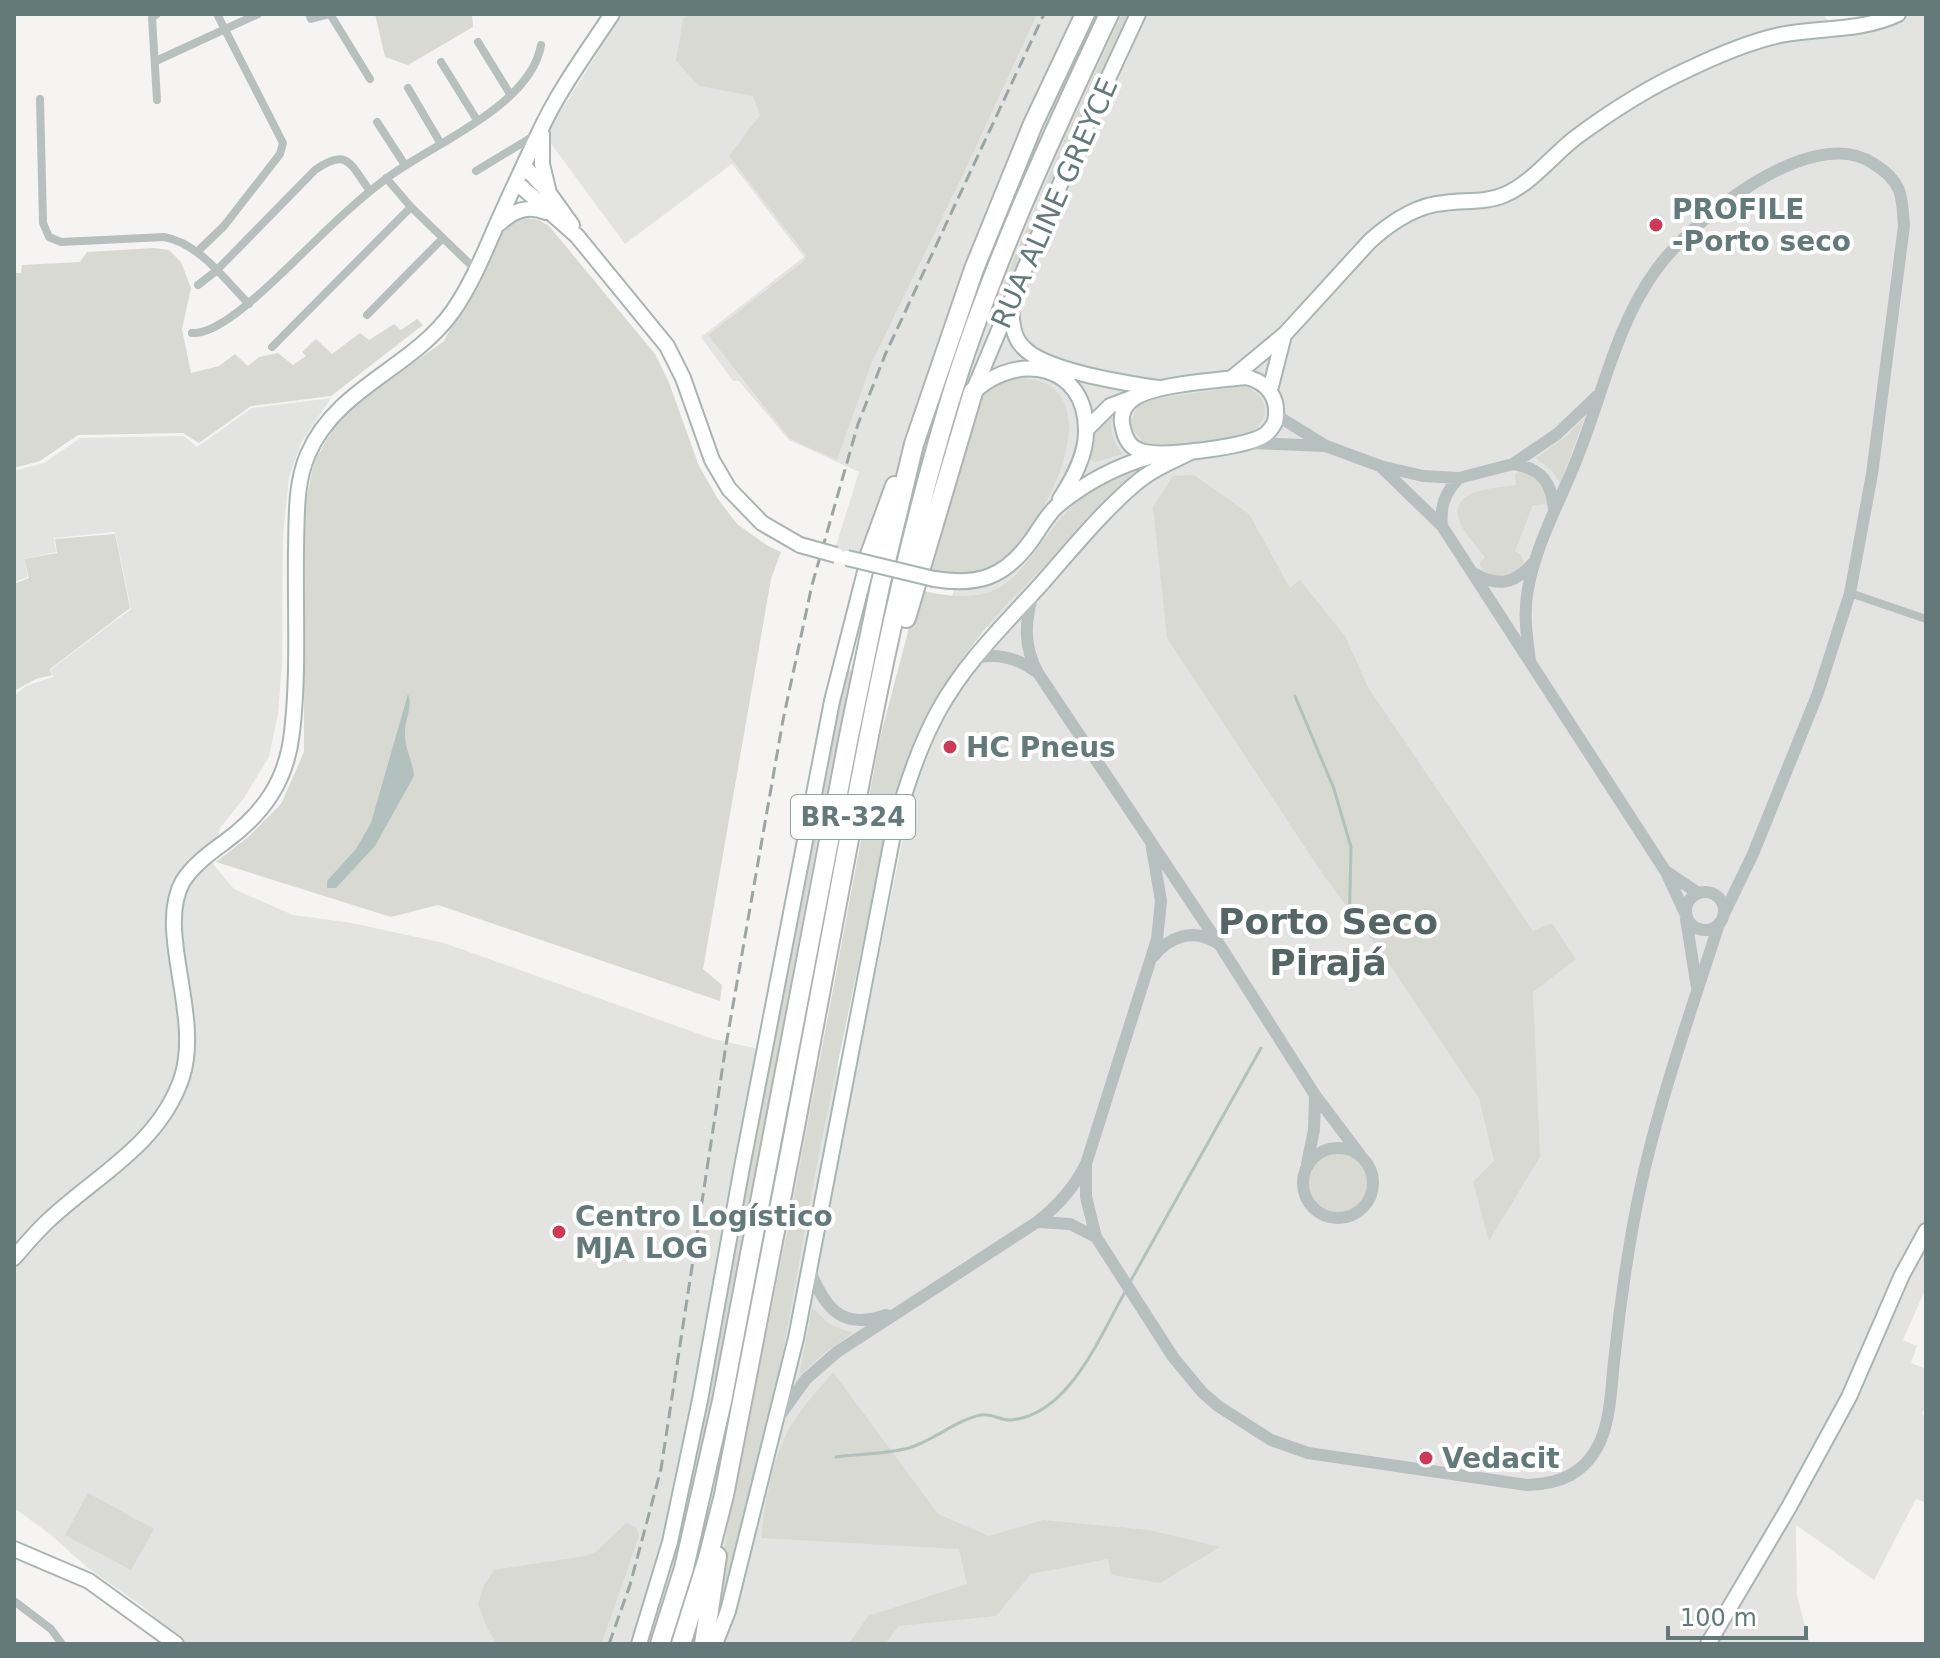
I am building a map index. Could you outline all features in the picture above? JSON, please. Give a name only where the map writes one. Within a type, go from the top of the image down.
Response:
[{"type":"highway","name":"BR-324","points":[[660,1644],[684,1568],[722,1401],[846,754],[880,586],[914,444],[980,255],[1033,124],[1085,14]]},
{"type":"highway","name":"BR-324","points":[[681,1644],[724,1495],[866,747],[915,532],[948,406],[1025,196],[1109,14]]},
{"type":"highway","points":[[866,747],[973,392]]},
{"type":"highway","points":[[868,560],[880,522],[914,444]]},
{"type":"highway","points":[[704,1644],[724,1495]]},
{"type":"main road","points":[[14,1258],[49,1219],[117,1166],[140,1143],[171,1102],[183,1074],[188,1034],[174,929],[177,895],[200,861],[243,828],[263,808],[280,782],[289,751],[295,698],[297,506],[307,457],[320,431],[338,408],[436,331],[455,308],[477,271],[540,128],[612,14]]},
{"type":"main road","name":"RUA ALINE GREYCE","points":[[973,392],[1072,156],[1138,14]]},
{"type":"main road","points":[[1232,378],[1285,334],[1370,241],[1413,212],[1428,205],[1488,200],[1503,195],[1518,187],[1572,140],[1607,115],[1685,70],[1717,56],[1781,35],[1855,28],[1898,14]]},
{"type":"main road","points":[[540,128],[541,153],[549,193]]},
{"type":"main road","points":[[524,166],[549,193],[577,236],[671,354],[683,378],[712,460],[729,489],[762,523],[800,545],[934,579],[963,583],[975,582],[1000,572],[1028,545],[1069,485],[1083,454],[1086,430],[1084,411],[1075,392],[1060,377],[1032,369],[1013,369],[992,377],[973,392]]},
{"type":"main road","points":[[516,182],[577,236]]},
{"type":"main road","points":[[496,226],[526,208],[542,210],[556,219]]},
{"type":"main road","points":[[1010,300],[1015,335],[1030,353],[1104,379],[1163,389]]},
{"type":"main road","points":[[1270,390],[1285,334]]},
{"type":"main road","points":[[1055,508],[1096,478],[1125,464],[1161,454],[1240,443],[1262,436],[1270,430],[1276,415],[1276,403],[1270,390],[1255,379],[1232,378],[1137,396],[1110,406],[1086,430]]},
{"type":"main road","points":[[1137,396],[1125,406],[1122,414],[1127,441],[1142,452],[1161,454]]},
{"type":"main road","points":[[715,1644],[728,1611],[796,1338],[895,824],[909,776],[939,710],[974,658],[1135,483],[1160,466],[1193,451]]},
{"type":"main road","points":[[1083,454],[1095,465],[1125,464]]},
{"type":"main road","points":[[638,1644],[670,1542],[698,1414],[832,701],[868,560]]},
{"type":"main road","points":[[1708,1644],[1782,1521],[1843,1408],[1902,1275],[1926,1231]]},
{"type":"main road","points":[[14,1549],[89,1581],[176,1644]]},
{"type":"main road","points":[[157,1630],[170,1644]]},
{"type":"street","points":[[157,14],[152,18],[157,100]]},
{"type":"street","points":[[197,252],[224,226],[280,154],[282,137],[217,14]]},
{"type":"street","points":[[156,61],[258,14]]},
{"type":"street","points":[[309,14],[311,19],[330,14],[370,79]]},
{"type":"street","points":[[478,42],[510,94]]},
{"type":"street","points":[[192,333],[204,332],[249,304],[386,178],[477,120],[510,94],[531,72],[541,45]]},
{"type":"street","points":[[441,62],[477,120]]},
{"type":"street","points":[[408,88],[441,144]]},
{"type":"street","points":[[40,99],[43,223],[49,237],[61,242],[164,237],[197,252],[249,304]]},
{"type":"street","points":[[377,122],[405,165]]},
{"type":"street","points":[[476,171],[540,128]]},
{"type":"street","points":[[1086,1164],[1086,1197],[1096,1237],[1173,1357],[1202,1392],[1271,1440],[1308,1453],[1501,1482],[1545,1485],[1564,1480],[1580,1470],[1591,1457],[1607,1419],[1622,1289],[1637,1205],[1697,991],[1722,919],[1753,854],[1818,693],[1850,593],[1872,474],[1904,226],[1900,192],[1895,182],[1871,161],[1838,153],[1803,160],[1773,173],[1704,218],[1656,270],[1630,314],[1581,448],[1533,562],[1525,610],[1530,661]]},
{"type":"street","points":[[198,285],[216,271],[315,170],[330,160],[340,158],[348,162],[370,191]]},
{"type":"street","points":[[386,178],[411,207],[477,271]]},
{"type":"street","points":[[272,347],[411,207]]},
{"type":"street","points":[[367,315],[443,238]]},
{"type":"street","points":[[1276,415],[1326,446],[1380,466],[1423,476],[1459,478],[1513,464],[1557,434],[1599,394]]},
{"type":"street","points":[[1240,443],[1326,446]]},
{"type":"street","points":[[1513,464],[1531,467],[1540,473],[1552,492],[1554,513]]},
{"type":"street","points":[[1380,466],[1442,526],[1666,872],[1694,928],[1708,930],[1722,919]]},
{"type":"street","points":[[1442,526],[1442,505],[1449,488],[1459,478]]},
{"type":"street","points":[[1472,572],[1503,583],[1514,581],[1533,562]]},
{"type":"street","points":[[1033,592],[1026,633],[1030,657],[1038,673],[1221,947],[1315,1095],[1369,1166],[1373,1189],[1361,1210],[1351,1216],[1327,1216],[1308,1202],[1304,1191],[1314,1130],[1315,1095]]},
{"type":"street","points":[[1850,593],[1926,619]]},
{"type":"street","points":[[974,658],[994,655],[1012,658],[1038,673]]},
{"type":"street","points":[[776,1421],[794,1394],[819,1367],[1037,1222],[1065,1197],[1086,1164],[1152,959],[1161,901],[1151,842]]},
{"type":"street","points":[[1666,872],[1720,899],[1722,919]]},
{"type":"street","points":[[1697,991],[1686,916],[1688,901],[1740,880]]},
{"type":"street","points":[[1152,959],[1166,944],[1184,936],[1203,935],[1221,947]]},
{"type":"street","points":[[1307,1167],[1314,1157],[1331,1148],[1351,1150],[1361,1156]]},
{"type":"street","points":[[1037,1222],[1070,1224],[1096,1237]]},
{"type":"street","points":[[809,1268],[827,1305],[843,1317],[869,1320],[908,1305]]},
{"type":"street","points":[[14,1601],[51,1629],[62,1644]]},
{"type":"shaded area","points":[[375,14],[472,14],[473,27],[408,65],[385,57]]},
{"type":"shaded area","name":"Porto Seco Pirajá","points":[[622,14],[1823,14],[1832,26],[1890,14],[1926,14],[1926,1288],[1903,1340],[1917,1346],[1911,1363],[1926,1369],[1926,1404],[1922,1414],[1926,1416],[1926,1503],[1916,1499],[1874,1580],[1796,1525],[1797,1596],[1810,1644],[184,1644],[142,1606],[89,1569],[51,1535],[17,1510],[14,1514],[14,696],[26,686],[53,677],[51,669],[131,609],[115,532],[54,538],[56,552],[24,559],[28,577],[14,582],[14,471],[44,463],[80,438],[184,436],[197,447],[252,408],[331,398],[301,443],[289,477],[283,535],[282,663],[278,714],[269,757],[244,798],[220,828],[213,864],[234,889],[293,915],[352,923],[444,943],[713,1039],[856,1070],[911,798],[937,732],[959,689],[1000,637],[952,597],[956,578],[835,549],[859,472],[789,440],[739,381],[733,381],[701,337],[804,257],[732,164],[625,244],[549,141],[547,133]]},
{"type":"shaded area","points":[[689,14],[1037,14],[871,364],[837,460],[790,439],[708,335],[804,261],[806,255],[729,156],[760,115],[753,96],[699,86],[676,61],[683,19]]},
{"type":"shaded area","points":[[1122,14],[1132,14],[1100,79],[1010,290],[1004,294],[1001,289]]},
{"type":"shaded area","points":[[528,218],[549,226],[655,354],[668,380],[699,466],[718,499],[737,524],[781,552],[771,579],[703,969],[722,985],[720,1001],[438,905],[391,917],[216,862],[247,838],[281,804],[304,752],[304,510],[314,462],[341,415],[444,341],[502,229],[510,222]]},
{"type":"shaded area","points":[[169,250],[181,262],[191,288],[182,329],[191,373],[219,366],[235,354],[248,366],[259,357],[278,353],[293,365],[306,356],[302,352],[316,339],[332,354],[360,333],[369,340],[394,324],[401,330],[417,319],[423,325],[331,396],[251,406],[199,443],[183,433],[78,435],[40,461],[14,468],[14,273],[21,273],[22,265],[80,262],[87,252]]},
{"type":"shaded area","points":[[1015,378],[1048,385],[1065,404],[1069,431],[1062,464],[1048,498],[1029,529],[1008,554],[986,570],[963,575],[925,568],[979,399],[1001,382]]},
{"type":"shaded area","points":[[1245,386],[1261,398],[1265,412],[1259,425],[1243,436],[1160,448],[1146,445],[1134,431],[1131,422],[1137,406],[1146,400]]},
{"type":"shaded area","points":[[1114,408],[1112,432],[1123,454],[1095,462],[1089,459],[1091,437]]},
{"type":"shaded area","points":[[1585,417],[1560,483],[1553,472],[1536,458],[1564,438]]},
{"type":"shaded area","points":[[1144,467],[1097,510],[982,633],[938,698],[905,768],[889,818],[818,1158],[775,1395],[715,1630],[727,1530],[796,1187],[880,738],[919,590],[951,596],[995,590],[1024,566],[1070,508],[1086,494]]},
{"type":"shaded area","points":[[1525,471],[1544,484],[1548,504],[1533,505],[1515,551],[1524,562],[1510,574],[1492,575],[1481,569],[1480,562],[1485,557],[1464,530],[1458,509],[1461,501],[1477,492],[1516,485],[1515,474]]},
{"type":"shaded area","points":[[1194,475],[1249,514],[1290,588],[1300,580],[1345,636],[1368,687],[1533,931],[1552,923],[1576,959],[1533,992],[1540,1157],[1489,1241],[1473,1182],[1494,1161],[1479,1098],[1383,955],[1322,873],[1167,638],[1153,507],[1173,476]]},
{"type":"shaded area","points":[[115,534],[130,608],[50,669],[52,675],[36,679],[14,691],[14,584],[29,578],[24,559],[57,553],[55,539]]},
{"type":"shaded area","points":[[873,555],[876,557],[848,667],[852,672],[822,816],[710,1415],[685,1523],[674,1561],[665,1579],[745,1194],[835,714]]},
{"type":"shaded area","points":[[408,694],[410,703],[405,738],[414,776],[375,846],[336,888],[327,888],[327,881],[356,849],[371,823]]},
{"type":"shaded area","points":[[1338,1154],[1359,1162],[1367,1183],[1359,1204],[1338,1212],[1317,1204],[1309,1183],[1317,1162]]},
{"type":"shaded area","points":[[812,1308],[831,1325],[853,1333],[799,1376]]},
{"type":"shaded area","points":[[833,1372],[938,1514],[989,1536],[1043,1520],[1149,1530],[1220,1547],[1160,1583],[1111,1575],[1108,1559],[1031,1574],[996,1616],[899,1626],[885,1644],[849,1644],[868,1616],[967,1584],[959,1549],[761,1538],[778,1453],[800,1412]]},
{"type":"shaded area","points":[[88,1493],[154,1529],[131,1570],[65,1535]]},
{"type":"shaded area","points":[[626,1523],[637,1528],[639,1536],[602,1642],[497,1644],[478,1604],[484,1585],[494,1570],[585,1556],[596,1552]]},
{"type":"waterway","points":[[1295,696],[1334,789],[1351,847],[1349,935]]},
{"type":"waterway","points":[[1130,1282],[1261,1048]]},
{"type":"waterway","points":[[836,1457],[909,1448],[981,1415],[1011,1420],[1032,1415],[1050,1404],[1080,1371],[1125,1292]]},
{"type":"railway","points":[[609,1644],[630,1585],[661,1469],[726,1045],[783,720],[812,585],[858,424],[885,355],[1044,14]]},
{"type":"place","name":"PROFILE -Porto seco","points":[[1656,225]]},
{"type":"place","name":"HC Pneus","points":[[950,747]]},
{"type":"place","name":"Centro Logístico MJA LOG","points":[[559,1232]]},
{"type":"place","name":"Vedacit","points":[[1426,1458]]},
{"type":"district","name":"Porto Seco Pirajá","points":[[1328,942]]}]
